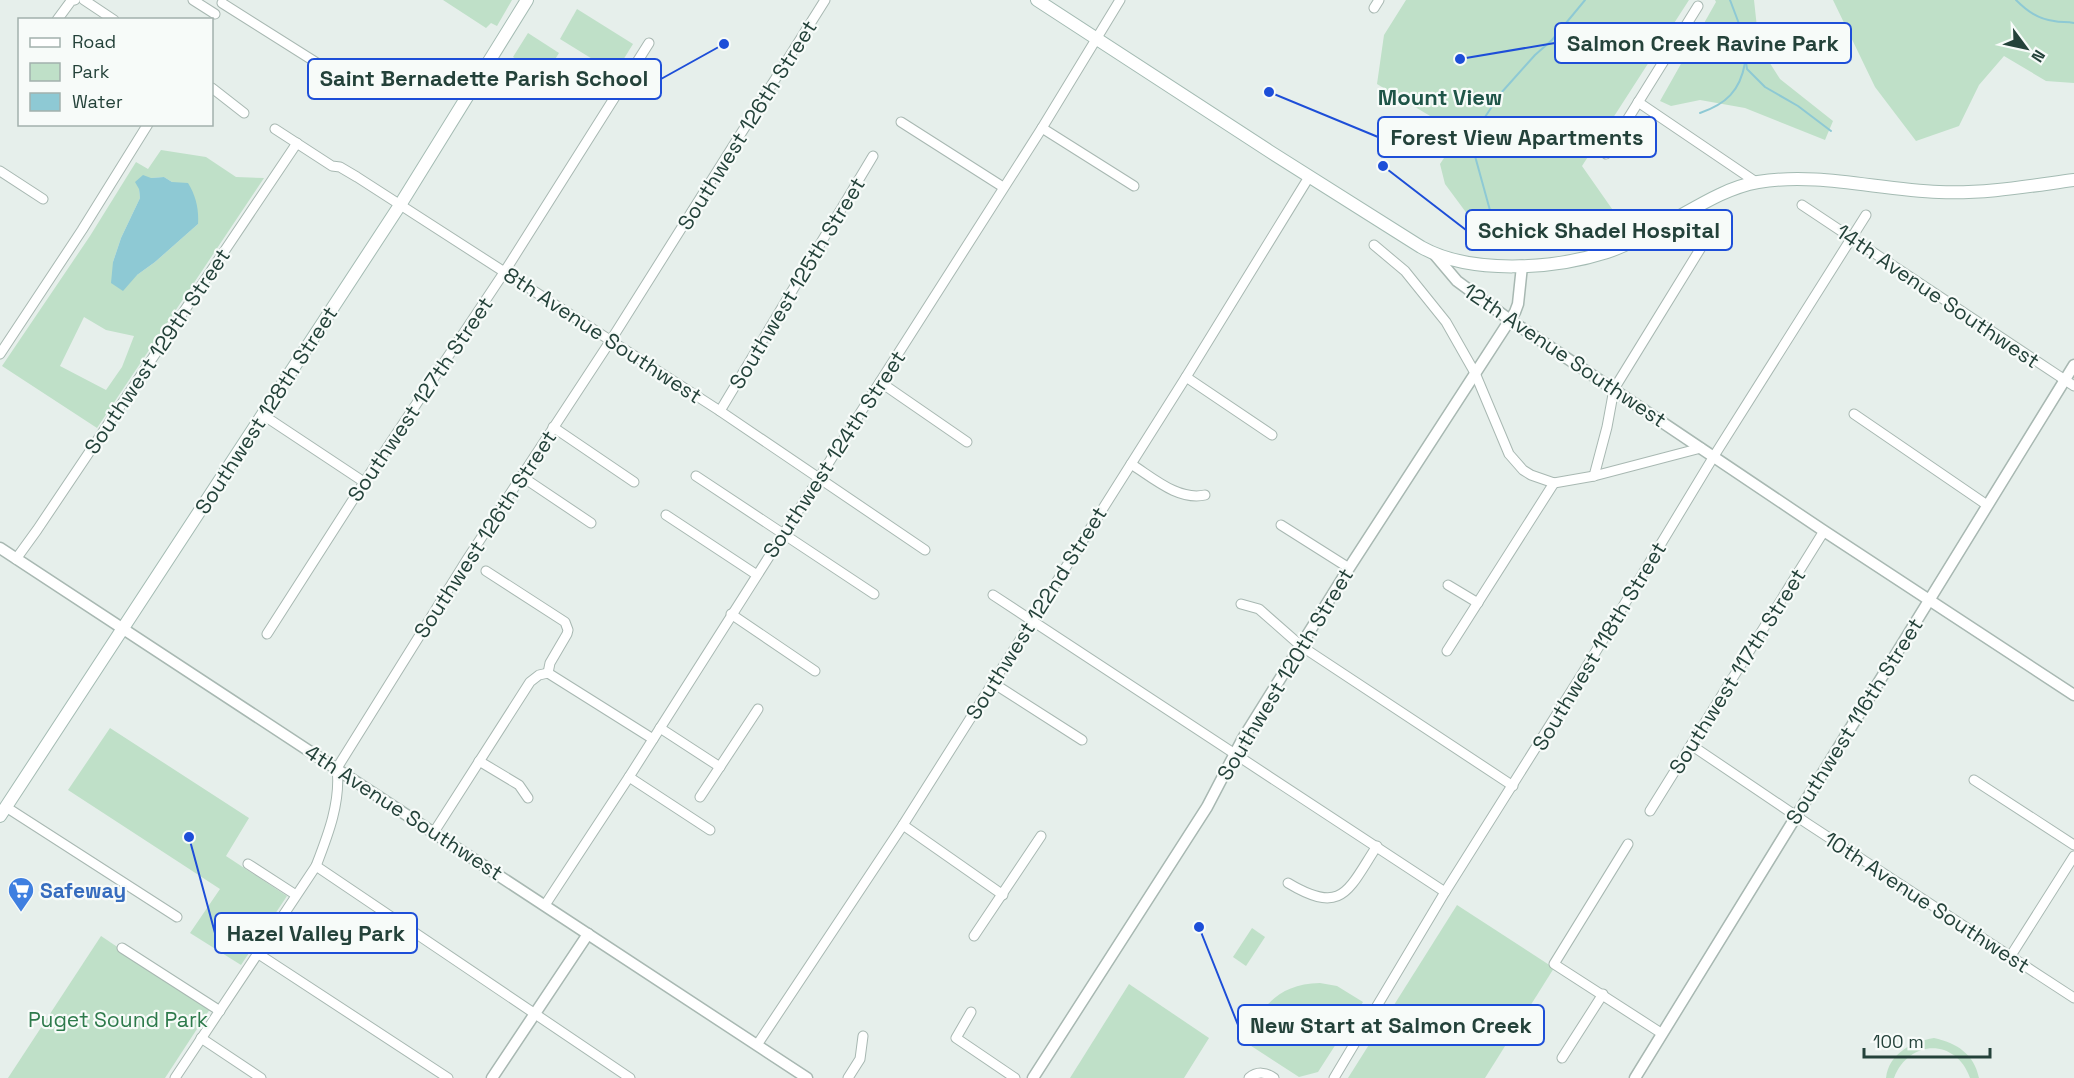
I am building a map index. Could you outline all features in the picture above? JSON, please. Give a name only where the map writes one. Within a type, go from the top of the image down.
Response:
[{"type":"main road","name":"Southwest 128th Street","points":[[3,812],[400,205],[527,0]]},
{"type":"main road","points":[[1037,0],[1309,177],[1435,255],[1478,264],[1547,266],[1609,252],[1702,203],[1756,182],[1814,178],[1875,187],[1961,193],[2074,180]]},
{"type":"street","points":[[58,18],[71,1],[75,0]]},
{"type":"street","points":[[84,0],[111,18]]},
{"type":"street","points":[[193,0],[213,18],[223,1],[363,92]]},
{"type":"street","name":"Southwest 126th Street","points":[[337,768],[825,0]]},
{"type":"street","name":"Southwest 124th Street","points":[[545,905],[1042,128],[1120,0]]},
{"type":"street","points":[[1606,154],[1698,6]]},
{"type":"street","name":"Southwest 127th Street","points":[[267,634],[364,482],[506,272],[649,43]]},
{"type":"street","points":[[213,89],[244,113]]},
{"type":"street","points":[[1638,102],[1756,182]]},
{"type":"street","points":[[901,122],[1003,187]]},
{"type":"street","points":[[0,354],[82,230],[147,126]]},
{"type":"street","points":[[1042,128],[1134,186]]},
{"type":"street","name":"8th Avenue Southwest","points":[[275,129],[332,166],[349,172],[611,340],[925,550]]},
{"type":"street","name":"Southwest 129th Street","points":[[16,558],[44,520],[297,143]]},
{"type":"street","name":"Southwest 125th Street","points":[[720,411],[873,156]]},
{"type":"street","points":[[0,171],[43,199]]},
{"type":"street","name":"Southwest 122nd Street","points":[[757,1045],[903,825],[1186,377],[1309,177]]},
{"type":"street","name":"14th Avenue Southwest","points":[[1802,205],[2069,383]]},
{"type":"street","name":"Southwest 118th Street","points":[[1334,1078],[1445,892],[1513,786],[1714,456],[1866,215]]},
{"type":"street","points":[[1594,476],[1614,389],[1718,220]]},
{"type":"street","points":[[1374,244],[1405,271],[1446,322],[1475,373],[1509,454],[1523,470],[1531,475],[1554,483],[1594,476],[1701,448]]},
{"type":"street","name":"12th Avenue Southwest","points":[[1435,255],[1457,281],[1510,320],[1824,531],[2074,695]]},
{"type":"street","name":"Southwest 120th Street","points":[[1034,1078],[1207,807],[1235,753],[1349,568],[1510,320],[1518,304],[1522,266]]},
{"type":"street","name":"Southwest 116th Street","points":[[1635,1078],[1928,599],[1987,505],[2069,383],[2074,365]]},
{"type":"street","points":[[1186,377],[1272,435]]},
{"type":"street","points":[[880,382],[967,442]]},
{"type":"street","points":[[1854,414],[1987,505]]},
{"type":"street","points":[[263,415],[364,482]]},
{"type":"street","points":[[553,427],[634,482]]},
{"type":"street","points":[[1131,464],[1174,491],[1190,496],[1205,495]]},
{"type":"street","points":[[521,476],[591,523]]},
{"type":"street","points":[[696,476],[874,594]]},
{"type":"street","points":[[1447,651],[1554,483]]},
{"type":"street","points":[[666,515],[757,574]]},
{"type":"street","points":[[1281,525],[1349,568]]},
{"type":"street","name":"Southwest 117th Street","points":[[1650,811],[1824,531]]},
{"type":"street","name":"4th Avenue Southwest","points":[[0,548],[807,1078]]},
{"type":"street","name":"Southwest 126th Street","points":[[486,571],[565,622],[567,634],[550,663],[548,673]]},
{"type":"street","points":[[1448,585],[1478,603]]},
{"type":"street","points":[[993,595],[1445,892]]},
{"type":"street","points":[[1241,604],[1259,609],[1301,646],[1513,786]]},
{"type":"street","points":[[732,614],[815,671]]},
{"type":"street","points":[[434,832],[530,682],[539,675],[548,673],[653,739]]},
{"type":"street","points":[[993,682],[1082,740]]},
{"type":"street","points":[[700,797],[758,709]]},
{"type":"street","points":[[660,728],[720,767]]},
{"type":"street","name":"10th Avenue Southwest","points":[[1692,745],[2074,998]]},
{"type":"street","points":[[479,761],[519,785],[528,798]]},
{"type":"street","points":[[175,1078],[316,866],[337,800],[339,784],[337,768]]},
{"type":"street","points":[[629,777],[710,830]]},
{"type":"street","points":[[1974,780],[2074,845]]},
{"type":"street","points":[[3,812],[177,917]]},
{"type":"street","points":[[903,825],[1003,895]]},
{"type":"street","points":[[974,936],[1041,836]]},
{"type":"street","points":[[1628,844],[1554,964],[1661,1033]]},
{"type":"street","points":[[1288,883],[1318,898],[1340,896],[1349,888],[1377,846]]},
{"type":"street","points":[[2010,957],[2074,856]]},
{"type":"street","points":[[248,864],[296,895]]},
{"type":"street","points":[[316,866],[630,1078]]},
{"type":"street","points":[[492,1078],[588,934]]},
{"type":"street","points":[[122,948],[219,1011]]},
{"type":"street","points":[[257,953],[448,1078]]},
{"type":"street","points":[[1563,1058],[1603,994]]},
{"type":"street","points":[[971,1012],[956,1038],[1015,1078]]},
{"type":"street","points":[[848,1078],[860,1059],[863,1036]]},
{"type":"street","points":[[201,1038],[261,1078]]},
{"type":"street","points":[[1249,1078],[1258,1073],[1268,1074],[1274,1078]]},
{"type":"green space","points":[[443,0],[512,0],[497,26],[491,23],[486,28]]},
{"type":"green space","points":[[1406,0],[1689,0],[1582,166],[1624,226],[1567,245],[1498,248],[1482,234],[1445,184],[1440,164],[1460,134],[1377,84],[1384,35]]},
{"type":"green space","points":[[1715,0],[1754,0],[1759,46],[1780,79],[1833,121],[1825,140],[1745,108],[1700,100],[1671,106],[1660,101],[1716,2]]},
{"type":"green space","points":[[1833,0],[2074,0],[2074,83],[2046,81],[2004,56],[1979,85],[1959,126],[1916,141],[1875,87]]},
{"type":"green space","points":[[577,9],[633,44],[615,73],[560,39]]},
{"type":"green space","points":[[528,33],[559,53],[544,77],[513,57]]},
{"type":"green space","points":[[161,150],[206,157],[236,177],[264,178],[97,428],[2,366],[90,236],[136,162],[148,169]],"holes":[[[164,177],[172,182],[198,224],[137,275],[113,262],[121,238],[140,198],[139,189],[151,178]],[[84,317],[106,330],[134,336],[122,367],[106,390],[60,366]]]},
{"type":"green space","points":[[110,728],[249,818],[226,856],[287,896],[241,965],[190,933],[220,889],[68,790]]},
{"type":"green space","points":[[1457,905],[1554,968],[1485,1078],[1348,1078]]},
{"type":"green space","points":[[1252,928],[1265,937],[1246,966],[1233,957]]},
{"type":"green space","name":"Puget Sound Park","points":[[101,936],[210,1009],[165,1078],[8,1078]]},
{"type":"green space","points":[[1320,983],[1337,986],[1363,1002],[1318,1072],[1299,1077],[1242,1040],[1257,1017],[1282,993],[1305,984]]},
{"type":"green space","points":[[1129,984],[1209,1038],[1184,1078],[1070,1078]]},
{"type":"green space","points":[[1934,1038],[1950,1043],[1969,1056],[1979,1078],[1970,1078],[1963,1065],[1954,1056],[1944,1050],[1932,1048],[1921,1050],[1910,1056],[1901,1065],[1894,1078],[1886,1078],[1892,1062],[1903,1050],[1918,1042]]},
{"type":"water","points":[[143,175],[151,178],[164,177],[172,182],[188,183],[196,203],[198,224],[137,275],[123,291],[111,283],[113,262],[121,238],[140,198],[135,182]]},
{"type":"waterway","points":[[1528,245],[1510,235],[1491,214],[1475,156],[1478,134],[1485,117],[1501,93],[1535,55],[1552,40],[1585,0]]},
{"type":"waterway","points":[[1730,0],[1741,29],[1747,69],[1765,87],[1798,106],[1831,131]]},
{"type":"waterway","points":[[2016,0],[2029,11],[2043,18],[2074,23]]},
{"type":"waterway","points":[[1700,113],[1724,101],[1730,95],[1740,81],[1745,63]]},
{"type":"place","name":"Saint Bernadette Parish School","points":[[724,44]]},
{"type":"place","name":"Salmon Creek Ravine Park","points":[[1460,59]]},
{"type":"place","name":"Forest View Apartments","points":[[1269,92]]},
{"type":"place","name":"Schick Shadel Hospital","points":[[1383,166]]},
{"type":"place","name":"Hazel Valley Park","points":[[189,837]]},
{"type":"place","name":"Safeway","points":[[21,913]]},
{"type":"place","name":"New Start at Salmon Creek","points":[[1199,927]]},
{"type":"district","name":"Mount View","points":[[1440,97]]}]
